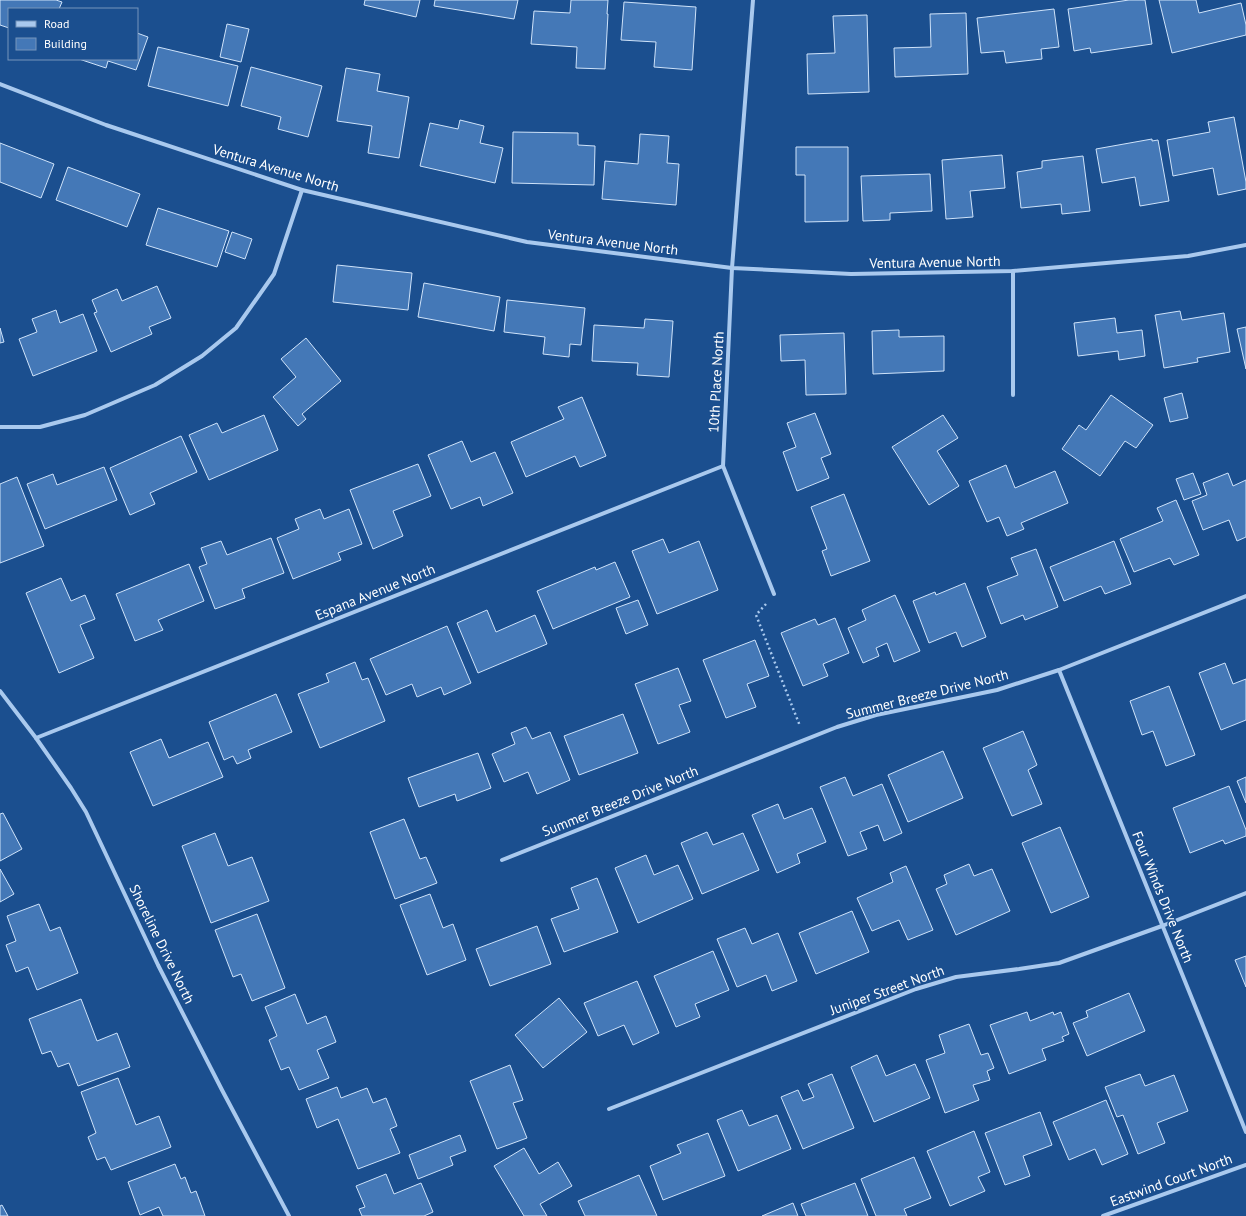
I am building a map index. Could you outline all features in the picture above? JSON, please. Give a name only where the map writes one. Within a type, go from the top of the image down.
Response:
[{"type":"street","name":"10th Place North","points":[[753,0],[732,268],[723,466],[774,594]]},
{"type":"street","name":"Ventura Avenue North","points":[[0,84],[106,125],[302,190],[527,242],[732,268],[850,274],[1013,271],[1188,256],[1246,245]]},
{"type":"street","points":[[0,427],[40,427],[85,415],[155,385],[202,356],[236,328],[274,274],[302,190]]},
{"type":"street","points":[[1013,271],[1013,395]]},
{"type":"street","name":"Espana Avenue North","points":[[36,738],[723,466]]},
{"type":"street","name":"Summer Breeze Drive North","points":[[502,860],[837,727],[876,716],[997,690],[1059,670],[1246,596]]},
{"type":"street","name":"Four Winds Drive North","points":[[1059,670],[1246,1132]]},
{"type":"street","name":"Shoreline Drive North","points":[[0,691],[36,738],[86,812],[158,965],[289,1216]]},
{"type":"street","name":"Juniper Street North","points":[[610,1109],[916,989],[956,977],[1019,970],[1059,963],[1162,926],[1246,893]]},
{"type":"street","name":"Eastwind Court North","points":[[1103,1216],[1246,1165]]},
{"type":"path","points":[[774,594],[756,615],[805,740]]},
{"type":"building","points":[[0,0],[56,0],[62,2],[59,8],[8,8],[8,28],[0,25]]},
{"type":"building","points":[[365,0],[420,0],[416,17],[364,5]]},
{"type":"building","points":[[435,0],[518,0],[514,19],[434,6]]},
{"type":"building","points":[[571,0],[608,0],[605,69],[576,68],[577,47],[531,44],[534,11],[570,13]]},
{"type":"building","points":[[1129,0],[1145,0],[1152,44],[1091,53],[1090,48],[1074,51],[1068,9]]},
{"type":"building","points":[[1159,0],[1196,0],[1199,13],[1241,3],[1246,25],[1246,35],[1172,53]]},
{"type":"building","points":[[624,2],[696,7],[692,70],[654,67],[656,42],[621,40]]},
{"type":"building","points":[[1054,9],[1059,47],[1041,49],[1042,59],[1006,63],[1004,51],[981,53],[977,18]]},
{"type":"building","points":[[966,13],[968,74],[895,77],[894,48],[931,47],[930,14]]},
{"type":"building","points":[[867,15],[869,92],[808,94],[807,54],[835,53],[833,16]]},
{"type":"building","points":[[227,24],[249,29],[241,62],[220,57]]},
{"type":"building","points":[[138,33],[148,37],[136,70],[108,61],[106,68],[82,60],[138,60]]},
{"type":"building","points":[[158,47],[238,66],[228,106],[148,86]]},
{"type":"building","points":[[251,67],[322,86],[308,137],[278,129],[281,117],[241,106]]},
{"type":"building","points":[[346,68],[380,74],[377,91],[409,97],[399,158],[368,153],[372,126],[337,121]]},
{"type":"building","points":[[1234,117],[1246,189],[1218,195],[1213,168],[1173,176],[1167,140],[1210,132],[1208,122]]},
{"type":"building","points":[[460,120],[484,126],[480,143],[503,148],[495,183],[420,166],[430,123],[458,129]]},
{"type":"building","points":[[513,132],[578,133],[578,145],[595,146],[594,185],[512,183]]},
{"type":"building","points":[[640,134],[669,136],[667,163],[679,164],[676,205],[602,199],[605,161],[638,164]]},
{"type":"building","points":[[1152,139],[1152,141],[1158,140],[1169,201],[1140,206],[1135,177],[1102,183],[1096,149]]},
{"type":"building","points":[[0,143],[54,164],[41,198],[0,182]]},
{"type":"building","points":[[796,147],[848,147],[848,221],[805,222],[805,175],[796,175]]},
{"type":"building","points":[[1002,155],[1005,188],[970,191],[973,217],[946,219],[942,160]]},
{"type":"building","points":[[1083,156],[1090,211],[1062,214],[1061,204],[1021,208],[1017,172],[1042,168],[1042,161]]},
{"type":"building","points":[[68,167],[140,194],[127,227],[56,200]]},
{"type":"building","points":[[930,174],[932,211],[890,213],[890,220],[863,221],[861,176]]},
{"type":"building","points":[[158,208],[229,231],[217,267],[146,245]]},
{"type":"building","points":[[232,232],[252,239],[245,259],[225,252]]},
{"type":"building","points":[[337,265],[412,273],[408,310],[333,302]]},
{"type":"building","points":[[424,283],[500,297],[494,331],[418,317]]},
{"type":"building","points":[[157,286],[171,318],[149,327],[152,334],[111,352],[94,313],[97,312],[92,300],[117,289],[122,301]]},
{"type":"building","points":[[507,300],[585,308],[581,345],[570,344],[569,357],[543,354],[545,337],[504,332]]},
{"type":"building","points":[[56,310],[60,323],[83,314],[97,351],[33,376],[19,339],[37,332],[32,319]]},
{"type":"building","points":[[1180,311],[1182,320],[1224,313],[1230,352],[1197,358],[1198,362],[1164,368],[1155,315]]},
{"type":"building","points":[[1115,318],[1117,333],[1142,330],[1145,356],[1119,360],[1118,351],[1078,356],[1074,323]]},
{"type":"building","points":[[645,319],[673,321],[669,377],[637,375],[638,363],[592,361],[594,325],[644,328]]},
{"type":"building","points":[[1246,327],[1246,369],[1237,329]]},
{"type":"building","points":[[0,328],[4,342],[0,343]]},
{"type":"building","points":[[899,330],[899,337],[944,336],[944,371],[873,374],[872,331]]},
{"type":"building","points":[[844,333],[846,394],[806,395],[805,360],[781,361],[780,335]]},
{"type":"building","points":[[306,338],[341,381],[302,414],[306,419],[298,426],[273,397],[296,377],[281,359]]},
{"type":"building","points":[[1182,393],[1188,418],[1170,422],[1164,398]]},
{"type":"building","points":[[1111,395],[1153,425],[1136,448],[1125,441],[1100,476],[1062,449],[1079,425],[1086,430]]},
{"type":"building","points":[[582,397],[606,456],[580,467],[575,456],[526,477],[511,442],[564,419],[558,407]]},
{"type":"building","points":[[815,413],[831,454],[821,458],[829,478],[797,491],[783,452],[796,447],[787,423]]},
{"type":"building","points":[[264,415],[278,450],[209,480],[189,435],[217,423],[222,433]]},
{"type":"building","points":[[943,415],[958,438],[937,451],[959,486],[929,505],[892,447]]},
{"type":"building","points":[[181,436],[197,472],[150,493],[155,504],[130,515],[110,468]]},
{"type":"building","points":[[462,441],[471,462],[495,452],[513,493],[483,506],[480,497],[451,509],[428,455]]},
{"type":"building","points":[[418,464],[431,496],[393,511],[403,536],[373,549],[350,490]]},
{"type":"building","points":[[1006,465],[1015,488],[1055,471],[1068,503],[1021,523],[1024,529],[1007,536],[999,517],[987,522],[969,481]]},
{"type":"building","points":[[104,467],[117,500],[45,529],[27,484],[53,474],[57,485]]},
{"type":"building","points":[[1193,473],[1201,494],[1184,500],[1176,479]]},
{"type":"building","points":[[1228,473],[1233,486],[1246,480],[1246,537],[1237,541],[1229,520],[1203,530],[1192,501],[1207,495],[1203,483]]},
{"type":"building","points":[[17,477],[44,546],[0,563],[0,484]]},
{"type":"building","points":[[844,494],[870,561],[831,576],[822,551],[827,549],[811,507]]},
{"type":"building","points":[[1176,500],[1199,555],[1174,565],[1170,558],[1134,572],[1120,539],[1163,521],[1157,508]]},
{"type":"building","points":[[320,509],[324,519],[349,509],[362,544],[338,553],[341,560],[293,579],[277,538],[299,529],[295,519]]},
{"type":"building","points":[[271,538],[284,573],[242,589],[245,598],[215,609],[199,567],[207,564],[201,548],[221,541],[227,555]]},
{"type":"building","points":[[663,539],[669,553],[699,541],[718,590],[657,614],[632,551]]},
{"type":"building","points":[[1114,541],[1131,584],[1105,594],[1101,586],[1064,601],[1050,567]]},
{"type":"building","points":[[1036,549],[1058,607],[1025,620],[1023,615],[1001,624],[987,587],[1018,575],[1011,558]]},
{"type":"building","points":[[615,562],[630,597],[553,629],[537,591],[595,567],[596,570]]},
{"type":"building","points":[[189,564],[204,601],[158,620],[163,630],[135,641],[116,594]]},
{"type":"building","points":[[61,578],[71,601],[85,595],[95,619],[80,625],[94,658],[59,673],[26,593]]},
{"type":"building","points":[[965,583],[986,637],[962,647],[956,632],[929,643],[913,601],[935,592],[936,595]]},
{"type":"building","points":[[895,595],[920,651],[894,662],[887,643],[876,648],[879,656],[863,663],[848,628],[866,620],[862,610]]},
{"type":"building","points":[[638,600],[648,625],[626,634],[616,608]]},
{"type":"building","points":[[487,610],[496,632],[535,615],[547,644],[478,673],[457,623]]},
{"type":"building","points":[[835,618],[849,653],[823,664],[828,676],[803,686],[781,633],[815,619],[818,625]]},
{"type":"building","points":[[447,626],[471,683],[444,695],[441,687],[417,697],[412,684],[386,695],[370,659]]},
{"type":"building","points":[[755,640],[769,676],[747,684],[756,707],[726,718],[703,660]]},
{"type":"building","points":[[355,662],[362,680],[368,678],[385,721],[320,748],[298,694],[329,682],[326,674]]},
{"type":"building","points":[[1225,663],[1233,684],[1246,679],[1246,720],[1221,730],[1199,673]]},
{"type":"building","points":[[678,668],[691,701],[679,705],[690,732],[658,744],[635,684]]},
{"type":"building","points":[[1169,686],[1195,755],[1166,766],[1153,731],[1142,735],[1130,701]]},
{"type":"building","points":[[276,694],[292,732],[248,750],[251,758],[237,764],[233,756],[224,760],[209,722]]},
{"type":"building","points":[[623,714],[638,753],[579,775],[564,736]]},
{"type":"building","points":[[526,727],[532,739],[550,732],[570,780],[537,794],[528,772],[504,782],[492,754],[515,744],[511,733]]},
{"type":"building","points":[[1023,731],[1037,765],[1028,770],[1042,804],[1012,816],[983,748]]},
{"type":"building","points":[[161,739],[169,758],[208,742],[223,777],[153,806],[130,752]]},
{"type":"building","points":[[943,751],[963,798],[908,822],[888,775]]},
{"type":"building","points":[[478,753],[491,788],[457,801],[455,794],[419,807],[408,778]]},
{"type":"building","points":[[845,777],[853,796],[882,784],[902,833],[884,841],[878,825],[860,832],[867,849],[848,856],[820,787]]},
{"type":"building","points":[[1246,777],[1246,803],[1237,781]]},
{"type":"building","points":[[1229,786],[1246,830],[1246,836],[1225,844],[1223,840],[1190,853],[1173,808]]},
{"type":"building","points":[[778,804],[784,819],[812,808],[826,842],[797,854],[800,863],[777,873],[752,815]]},
{"type":"building","points":[[3,813],[22,849],[0,861],[0,814]]},
{"type":"building","points":[[404,819],[420,859],[426,857],[437,883],[395,899],[370,832]]},
{"type":"building","points":[[1060,827],[1089,897],[1051,913],[1022,843]]},
{"type":"building","points":[[707,832],[713,845],[743,833],[759,870],[702,894],[681,843]]},
{"type":"building","points":[[215,833],[228,866],[252,857],[269,901],[211,923],[182,846]]},
{"type":"building","points":[[646,855],[654,875],[678,865],[693,899],[638,923],[615,868]]},
{"type":"building","points":[[969,864],[974,876],[992,869],[1010,911],[956,935],[936,889],[947,884],[944,875]]},
{"type":"building","points":[[906,866],[933,930],[908,940],[899,920],[872,931],[857,898],[893,882],[890,873]]},
{"type":"building","points":[[0,869],[14,894],[0,902]]},
{"type":"building","points":[[597,878],[618,932],[564,952],[551,919],[579,909],[571,888]]},
{"type":"building","points":[[430,894],[443,928],[453,924],[466,960],[427,975],[400,905]]},
{"type":"building","points":[[39,904],[50,931],[60,927],[78,973],[37,990],[28,967],[16,972],[6,945],[16,941],[7,916]]},
{"type":"building","points":[[852,911],[869,952],[816,974],[799,933]]},
{"type":"building","points":[[257,914],[285,988],[252,1001],[241,974],[233,977],[215,930]]},
{"type":"building","points":[[537,926],[551,964],[490,986],[476,949]]},
{"type":"building","points":[[745,928],[752,944],[778,933],[797,981],[772,991],[766,975],[737,987],[717,939]]},
{"type":"building","points":[[713,951],[729,990],[695,1004],[700,1017],[676,1027],[654,976]]},
{"type":"building","points":[[1246,956],[1246,987],[1235,960]]},
{"type":"building","points":[[637,981],[659,1033],[633,1045],[624,1025],[598,1036],[584,1003]]},
{"type":"building","points":[[1129,993],[1145,1031],[1087,1056],[1073,1023],[1088,1017],[1086,1011]]},
{"type":"building","points":[[295,994],[307,1024],[326,1016],[336,1042],[317,1050],[329,1078],[299,1090],[289,1067],[281,1070],[269,1040],[277,1036],[265,1007]]},
{"type":"building","points":[[559,998],[587,1032],[543,1068],[515,1035]]},
{"type":"building","points":[[81,999],[97,1041],[117,1033],[130,1067],[78,1086],[69,1063],[58,1067],[51,1051],[42,1054],[29,1019]]},
{"type":"building","points":[[1027,1012],[1030,1021],[1053,1012],[1054,1015],[1061,1012],[1069,1034],[1062,1037],[1064,1041],[1042,1049],[1046,1060],[1009,1074],[990,1025]]},
{"type":"building","points":[[969,1024],[981,1055],[988,1053],[994,1068],[987,1071],[990,1080],[973,1085],[979,1100],[945,1113],[926,1060],[945,1053],[939,1035]]},
{"type":"building","points":[[877,1055],[886,1076],[915,1064],[930,1098],[874,1122],[851,1067]]},
{"type":"building","points":[[510,1065],[523,1100],[513,1103],[527,1138],[497,1149],[470,1081]]},
{"type":"building","points":[[832,1074],[854,1128],[803,1149],[781,1097],[798,1090],[803,1101],[814,1097],[808,1084]]},
{"type":"building","points":[[1140,1074],[1145,1086],[1174,1075],[1188,1111],[1157,1123],[1165,1143],[1138,1154],[1123,1115],[1117,1117],[1105,1087]]},
{"type":"building","points":[[118,1078],[136,1125],[159,1116],[171,1147],[111,1170],[105,1157],[97,1160],[88,1137],[96,1133],[81,1092]]},
{"type":"building","points":[[337,1087],[341,1098],[367,1088],[373,1103],[386,1098],[397,1126],[390,1129],[400,1153],[358,1169],[338,1119],[317,1128],[306,1099]]},
{"type":"building","points":[[1106,1100],[1128,1154],[1102,1165],[1095,1149],[1069,1160],[1053,1122]]},
{"type":"building","points":[[742,1110],[749,1126],[777,1115],[791,1149],[738,1171],[717,1120]]},
{"type":"building","points":[[1040,1112],[1052,1145],[1023,1156],[1030,1176],[1005,1185],[985,1133]]},
{"type":"building","points":[[974,1131],[990,1172],[978,1177],[985,1191],[950,1206],[927,1151]]},
{"type":"building","points":[[708,1133],[725,1176],[663,1200],[650,1166],[681,1153],[677,1145]]},
{"type":"building","points":[[460,1135],[466,1151],[450,1157],[453,1165],[418,1179],[409,1155]]},
{"type":"building","points":[[524,1148],[539,1174],[558,1162],[572,1186],[540,1204],[547,1216],[524,1216],[494,1166]]},
{"type":"building","points":[[914,1157],[931,1198],[904,1209],[907,1216],[876,1216],[861,1179]]},
{"type":"building","points":[[175,1164],[181,1179],[185,1177],[191,1193],[196,1191],[205,1216],[163,1216],[159,1207],[140,1215],[128,1182]]},
{"type":"building","points":[[386,1174],[394,1194],[421,1183],[433,1212],[424,1216],[362,1216],[359,1209],[365,1207],[356,1186]]},
{"type":"building","points":[[639,1175],[657,1216],[585,1216],[578,1201]]},
{"type":"building","points":[[855,1183],[868,1216],[806,1216],[801,1204]]},
{"type":"building","points":[[793,1203],[798,1216],[762,1216]]},
{"type":"building","points":[[2,1205],[8,1216],[0,1216],[0,1206]]}]
